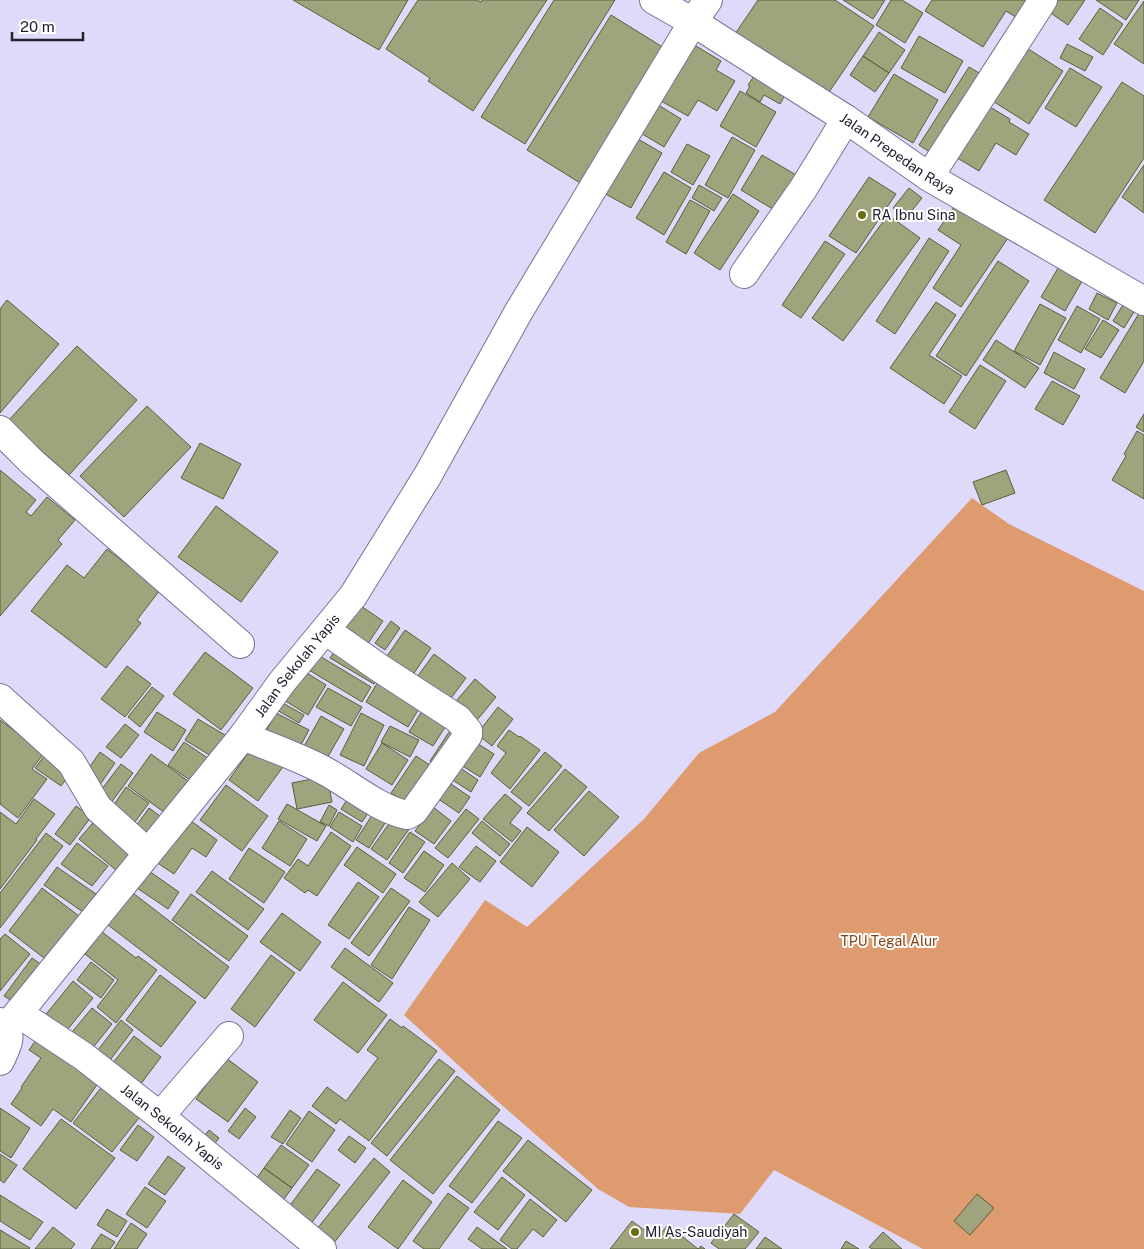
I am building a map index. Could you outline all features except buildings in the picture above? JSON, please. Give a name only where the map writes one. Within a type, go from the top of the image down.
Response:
[{"type":"street","name":"Jalan Prepedan Raya","points":[[654,0],[693,22],[846,119],[929,177],[1144,301]]},
{"type":"street","name":"Jalan Sekolah Yapis","points":[[322,1249],[160,1116],[83,1056],[8,1021],[243,736],[282,682],[353,596],[428,475],[519,311],[708,0]]},
{"type":"street","points":[[929,177],[1043,0]]},
{"type":"street","points":[[744,274],[803,189],[846,119]]},
{"type":"street","points":[[0,430],[32,462],[240,644]]},
{"type":"street","points":[[243,736],[325,771],[401,814],[407,815],[414,811],[468,736],[468,731],[458,719],[381,670],[325,630]]},
{"type":"street","points":[[0,698],[71,762],[98,808],[148,853]]},
{"type":"street","points":[[0,1061],[9,1040],[8,1021]]},
{"type":"street","points":[[160,1116],[229,1036]]},
{"type":"green space","name":"TPU Tegal Alur","points":[[972,498],[1009,524],[1144,591],[1144,1249],[923,1249],[774,1170],[740,1214],[629,1207],[598,1189],[496,1100],[404,1015],[485,900],[527,927],[644,819],[699,753],[775,712]]},
{"type":"place","name":"RA Ibnu Sina","points":[[862,215]]},
{"type":"place","name":"MI As-Saudiyah","points":[[635,1232]]}]
